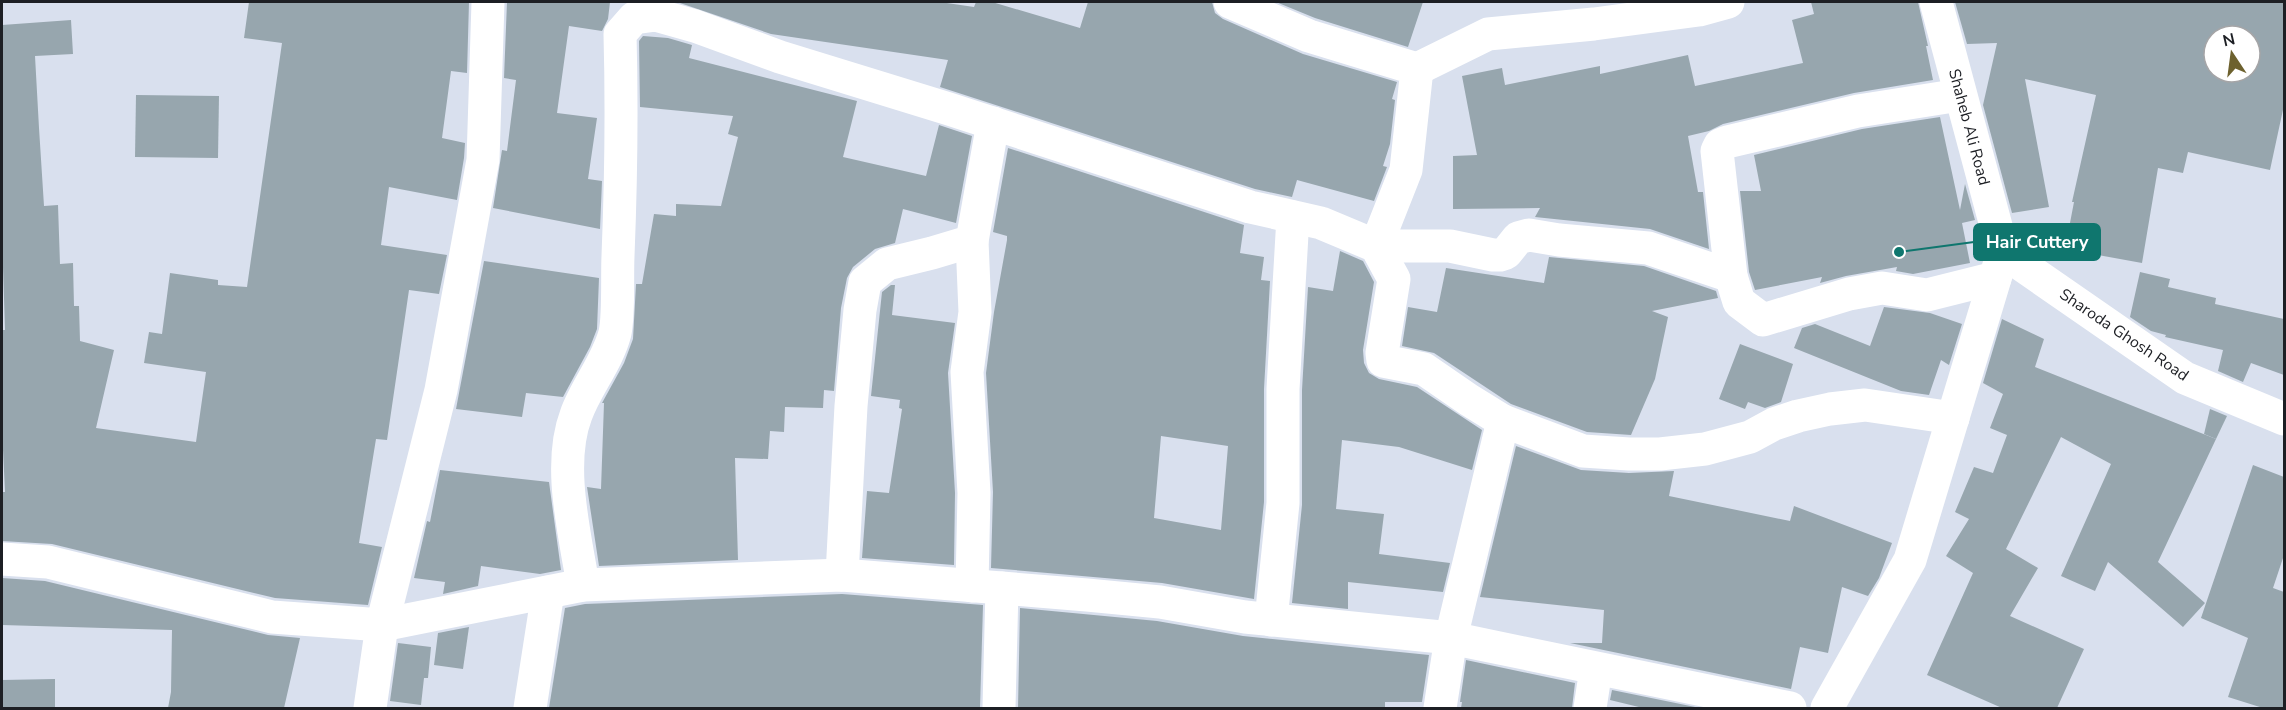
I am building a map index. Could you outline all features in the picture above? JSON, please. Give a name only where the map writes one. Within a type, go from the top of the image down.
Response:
[{"type":"street","points":[[370,708],[382,625],[441,390],[483,160],[488,2]]},
{"type":"street","points":[[1230,2],[1309,36],[1417,69],[1488,34],[1594,24],[1699,10],[1728,2]]},
{"type":"street","name":"Shaheb Ali Road","points":[[1936,2],[1999,265]]},
{"type":"street","points":[[583,585],[568,478],[569,445],[576,415],[599,372],[615,332],[620,213],[620,34],[634,18],[656,15],[696,26],[780,57],[993,123],[1250,207],[1321,223],[1376,246],[1450,246],[1500,255],[1506,253],[1518,238],[1529,235],[1648,248],[1731,276]]},
{"type":"street","points":[[1376,246],[1406,170],[1417,69]]},
{"type":"street","points":[[1960,95],[1858,111],[1720,145],[1717,151],[1731,276],[1739,303],[1763,320],[1849,294],[1882,288],[1927,295],[1999,265]]},
{"type":"street","points":[[993,123],[972,241],[975,312],[967,372],[974,493],[987,587],[999,708]]},
{"type":"street","points":[[1271,620],[1283,503],[1283,389],[1293,217]]},
{"type":"street","points":[[843,575],[851,406],[860,310],[865,282],[887,264],[972,241]]},
{"type":"street","points":[[1376,246],[1394,279],[1382,353],[1383,361],[1424,369],[1503,421],[1583,451],[1660,454],[1705,449],[1750,437],[1774,424],[1797,416],[1865,405],[1953,418]]},
{"type":"street","points":[[1827,708],[1910,560],[1999,265]]},
{"type":"street","name":"Sharoda Ghosh Road","points":[[1999,265],[2184,378],[2284,419]]},
{"type":"street","points":[[1440,708],[1451,638],[1503,421]]},
{"type":"street","points":[[2,559],[48,562],[272,616],[382,625],[583,585],[843,575],[1160,602],[1271,620],[1451,638],[1790,708]]},
{"type":"street","points":[[530,708],[548,592]]},
{"type":"street","points":[[1590,708],[1596,669]]},
{"type":"building","points":[[249,2],[469,2],[467,73],[451,71],[442,138],[465,143],[457,200],[389,187],[381,245],[447,255],[439,294],[409,290],[387,440],[376,439],[359,543],[382,547],[368,605],[275,598],[52,544],[2,541],[2,492],[5,492],[2,429],[2,330],[5,330],[2,236],[2,25],[71,20],[73,54],[35,56],[39,128],[44,206],[58,205],[60,264],[73,263],[74,306],[79,306],[80,341],[114,350],[96,428],[196,442],[206,372],[144,363],[149,332],[162,334],[170,273],[218,280],[218,285],[247,287],[282,43],[244,38]]},
{"type":"building","points":[[507,2],[610,2],[608,19],[602,31],[569,26],[557,113],[597,118],[588,179],[602,181],[600,229],[493,208],[502,150],[507,151],[516,80],[504,78]]},
{"type":"building","points":[[677,2],[940,2],[974,7],[976,2],[992,2],[1080,28],[1088,2],[1212,2],[1215,13],[1223,19],[1303,54],[1397,82],[1392,99],[1395,100],[1390,144],[1383,166],[1387,167],[1374,201],[1297,180],[1292,197],[1255,189],[940,87],[948,60],[771,34]]},
{"type":"building","points":[[1276,2],[1423,2],[1408,47],[1315,18]]},
{"type":"building","points":[[1811,2],[1918,2],[1933,80],[1854,93],[1723,124],[1709,131],[1688,136],[1698,192],[1703,192],[1709,249],[1650,229],[1535,217],[1540,208],[1453,209],[1453,156],[1477,155],[1462,76],[1502,68],[1505,85],[1600,66],[1600,74],[1688,55],[1695,86],[1803,63],[1792,20],[1814,14]]},
{"type":"building","points":[[1955,2],[2284,2],[2284,105],[2270,170],[2188,152],[2183,173],[2158,168],[2142,263],[2065,249],[2074,202],[2072,202],[2096,95],[2025,79],[2049,207],[2012,213],[1983,105],[1997,43],[1967,44]]},
{"type":"building","points":[[643,36],[668,38],[692,45],[689,58],[857,101],[843,157],[926,176],[939,125],[972,136],[956,223],[903,209],[895,243],[875,249],[853,267],[847,278],[841,308],[834,391],[824,390],[823,408],[785,407],[784,432],[770,431],[768,459],[735,458],[738,560],[599,566],[587,487],[601,489],[604,403],[602,403],[624,363],[633,339],[636,284],[642,284],[654,214],[676,216],[676,204],[721,206],[738,137],[728,134],[733,116],[640,107],[639,41]]},
{"type":"building","points":[[136,95],[219,96],[218,158],[135,157]]},
{"type":"building","points":[[1940,117],[1960,210],[1965,184],[1975,220],[1962,223],[1970,263],[1913,274],[1896,271],[1897,267],[1820,283],[1822,277],[1755,290],[1749,272],[1740,191],[1761,191],[1754,155],[1862,129]]},
{"type":"building","points":[[1008,148],[1244,225],[1240,253],[1264,257],[1261,280],[1270,281],[1264,389],[1264,502],[1254,599],[1162,583],[991,568],[993,492],[986,373],[1007,240],[1007,236],[993,232]],"holes":[[[1161,436],[1228,446],[1221,530],[1154,518]]]},
{"type":"building","points":[[1340,251],[1363,261],[1374,282],[1363,350],[1364,363],[1369,373],[1379,379],[1417,387],[1482,430],[1472,470],[1399,447],[1342,440],[1336,509],[1384,514],[1379,554],[1450,563],[1443,592],[1348,582],[1348,609],[1292,603],[1302,505],[1302,390],[1308,287],[1333,291]]},
{"type":"building","points":[[1549,257],[1644,266],[1716,291],[1718,298],[1652,311],[1668,317],[1655,379],[1631,435],[1587,432],[1511,404],[1434,353],[1402,346],[1408,307],[1437,312],[1446,268],[1544,283]]},
{"type":"building","points":[[484,261],[599,278],[597,329],[563,397],[526,393],[522,417],[456,409]]},
{"type":"building","points":[[2140,272],[2170,279],[2168,287],[2216,298],[2215,304],[2284,319],[2284,375],[2251,363],[2243,382],[2218,371],[2223,350],[2165,337],[2166,335],[2151,331],[2130,317]]},
{"type":"building","points":[[891,285],[895,285],[892,315],[955,323],[948,373],[955,493],[954,565],[862,558],[867,491],[889,493],[902,409],[899,408],[900,400],[871,396],[882,292]]},
{"type":"building","points":[[1884,307],[1930,313],[1962,324],[1949,365],[1941,360],[1929,395],[1901,391],[1794,348],[1802,328],[1815,324],[1870,346]]},
{"type":"building","points":[[2002,319],[2044,339],[2035,367],[2216,439],[2158,562],[2205,603],[2183,627],[2108,562],[2095,591],[2061,576],[2111,464],[2061,437],[2006,549],[2038,568],[2010,616],[2084,649],[2057,708],[2002,708],[1927,675],[1973,573],[1946,556],[1969,519],[1955,512],[1974,467],[1993,473],[2007,435],[1990,428],[2003,394],[1983,383]]},
{"type":"building","points":[[1740,344],[1793,364],[1781,402],[1765,408],[1748,402],[1745,409],[1719,399]]},
{"type":"building","points":[[2210,409],[2227,416],[2216,439],[2204,434]]},
{"type":"building","points":[[1516,446],[1581,470],[1629,473],[1674,471],[1669,496],[1790,521],[1794,506],[1892,543],[1879,578],[1868,596],[1842,587],[1828,653],[1800,647],[1791,689],[1570,643],[1602,643],[1604,610],[1480,597]]},
{"type":"building","points":[[2253,465],[2284,477],[2284,555],[2273,588],[2284,592],[2284,708],[2263,708],[2228,697],[2248,638],[2201,618]]},
{"type":"building","points":[[440,470],[549,482],[561,570],[540,574],[481,566],[478,586],[443,594],[445,582],[414,578],[427,521],[430,522]]},
{"type":"building","points":[[2,578],[45,581],[268,635],[300,638],[284,708],[168,708],[171,692],[172,630],[2,625]]},
{"type":"building","points":[[842,594],[983,605],[980,708],[549,708],[565,608],[585,604]]},
{"type":"building","points":[[1020,608],[1157,621],[1243,636],[1429,655],[1422,702],[1385,702],[1385,708],[1018,708]]},
{"type":"building","points":[[469,627],[463,669],[434,665],[438,633]]},
{"type":"building","points":[[398,643],[431,647],[428,678],[424,678],[421,705],[390,701]]},
{"type":"building","points":[[1466,660],[1575,683],[1572,708],[1461,708]]},
{"type":"building","points":[[55,679],[55,708],[2,708],[2,680]]},
{"type":"building","points":[[1612,690],[1700,708],[1643,708],[1610,700]]},
{"type":"place","name":"Hair Cuttery","points":[[1899,252]]}]
